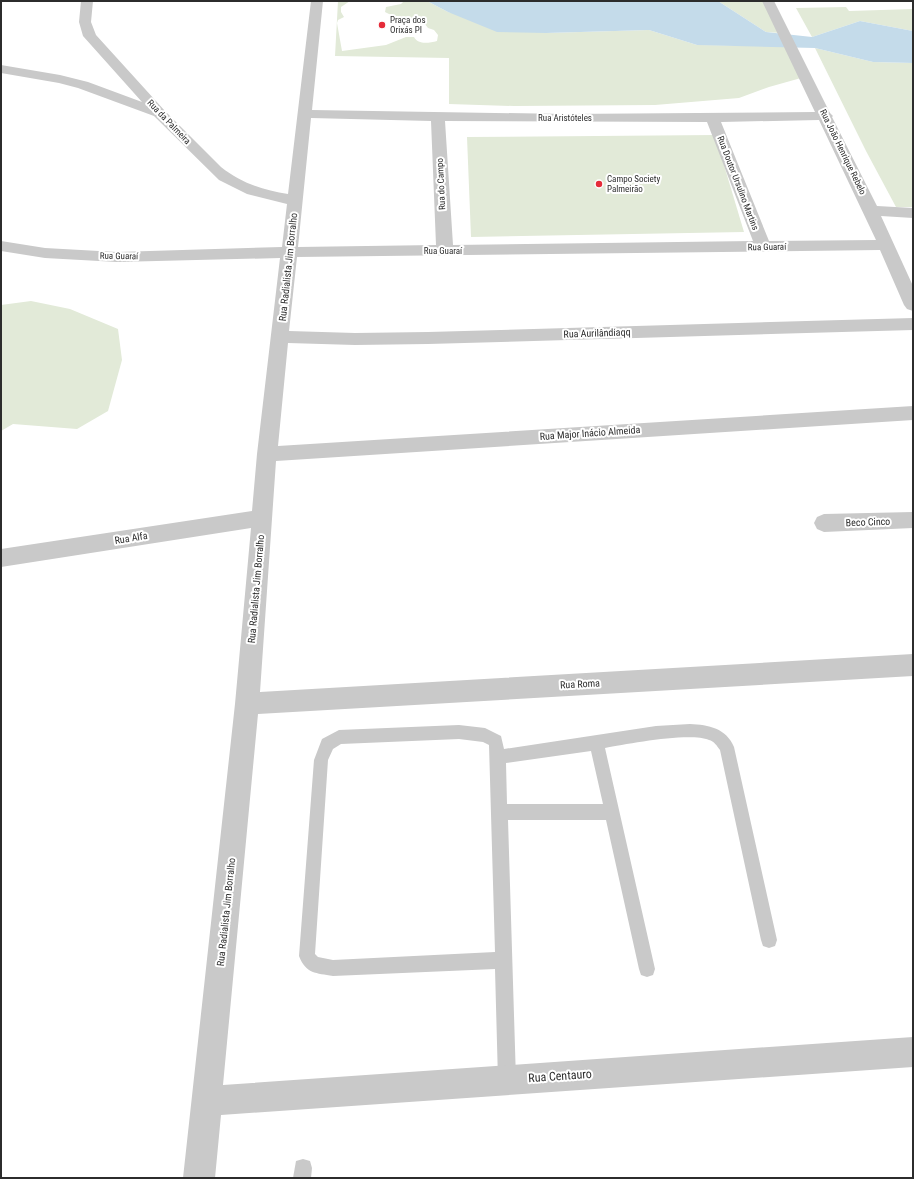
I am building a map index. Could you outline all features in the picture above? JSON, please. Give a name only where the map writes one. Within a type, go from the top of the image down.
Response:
[{"type":"street","name":"Rua Radialista Jim Borralho","points":[[199,1178],[247,704],[267,454],[317,1]]},
{"type":"street","name":"Rua João Henrique Rebelo","points":[[768,1],[826,116],[913,305]]},
{"type":"street","name":"Rua da Palmeira","points":[[83,2],[90,36],[160,114],[216,170],[231,183],[259,194],[294,200]]},
{"type":"street","points":[[1,69],[53,77],[83,85],[160,114]]},
{"type":"street","name":"Rua Aristóteles","points":[[305,114],[438,117],[713,119],[826,116]]},
{"type":"street","name":"Rua do Campo","points":[[438,117],[445,251]]},
{"type":"street","name":"Rua Doutor Ursulino Martins","points":[[713,119],[763,247]]},
{"type":"street","points":[[871,211],[913,213]]},
{"type":"street","name":"Rua Guaraí","points":[[1,246],[45,253],[117,257],[289,252],[886,245]]},
{"type":"street","name":"Rua Aurilândiaqq","points":[[280,337],[355,339],[428,338],[913,324]]},
{"type":"street","name":"Rua Major Inácio Almeida","points":[[267,454],[913,413]]},
{"type":"street","name":"Rua Alfa","points":[[1,558],[262,518]]},
{"type":"street","name":"Beco Cinco","points":[[824,523],[913,520]]},
{"type":"street","name":"Rua Roma","points":[[247,704],[913,665]]},
{"type":"street","name":"Rua Centauro","points":[[207,1101],[913,1052]]},
{"type":"lane","points":[[498,757],[597,743],[614,739],[680,731],[715,734],[727,747],[769,940]]},
{"type":"lane","points":[[504,960],[333,968],[313,964],[307,956],[321,760],[327,744],[339,737],[459,732],[486,735],[496,741],[500,812],[504,960],[507,1080]]},
{"type":"lane","points":[[597,743],[647,970]]},
{"type":"lane","points":[[500,812],[612,812]]},
{"type":"green space","points":[[338,1],[350,1],[341,7],[341,12],[344,17],[338,20],[337,23],[342,51],[386,45],[406,37],[414,37],[416,40],[424,43],[437,41],[438,35],[434,30],[428,28],[421,19],[398,20],[385,12],[386,7],[401,4],[404,1],[427,1],[448,12],[546,33],[649,30],[697,45],[784,46],[801,78],[769,87],[739,98],[655,105],[514,106],[449,104],[449,58],[335,56]]},
{"type":"green space","points":[[718,1],[764,1],[780,33],[766,32]]},
{"type":"green space","points":[[846,7],[849,11],[913,9],[913,31],[860,21],[812,37],[796,8]]},
{"type":"green space","points":[[815,48],[873,62],[913,63],[913,207],[896,207],[866,151]]},
{"type":"green space","name":"Campo Society Palmeirão","points":[[715,135],[744,232],[471,237],[467,137]]},
{"type":"green space","points":[[31,301],[70,309],[118,329],[122,360],[108,411],[77,429],[13,424],[1,431],[1,305]]},
{"type":"water","points":[[427,1],[718,1],[766,32],[812,37],[860,21],[913,31],[913,63],[873,62],[815,48],[697,45],[649,30],[546,33],[497,32],[448,12]]},
{"type":"place","name":"Praça dos Orixás PI","points":[[382,25]]},
{"type":"place","name":"Campo Society Palmeirão","points":[[599,184]]}]
